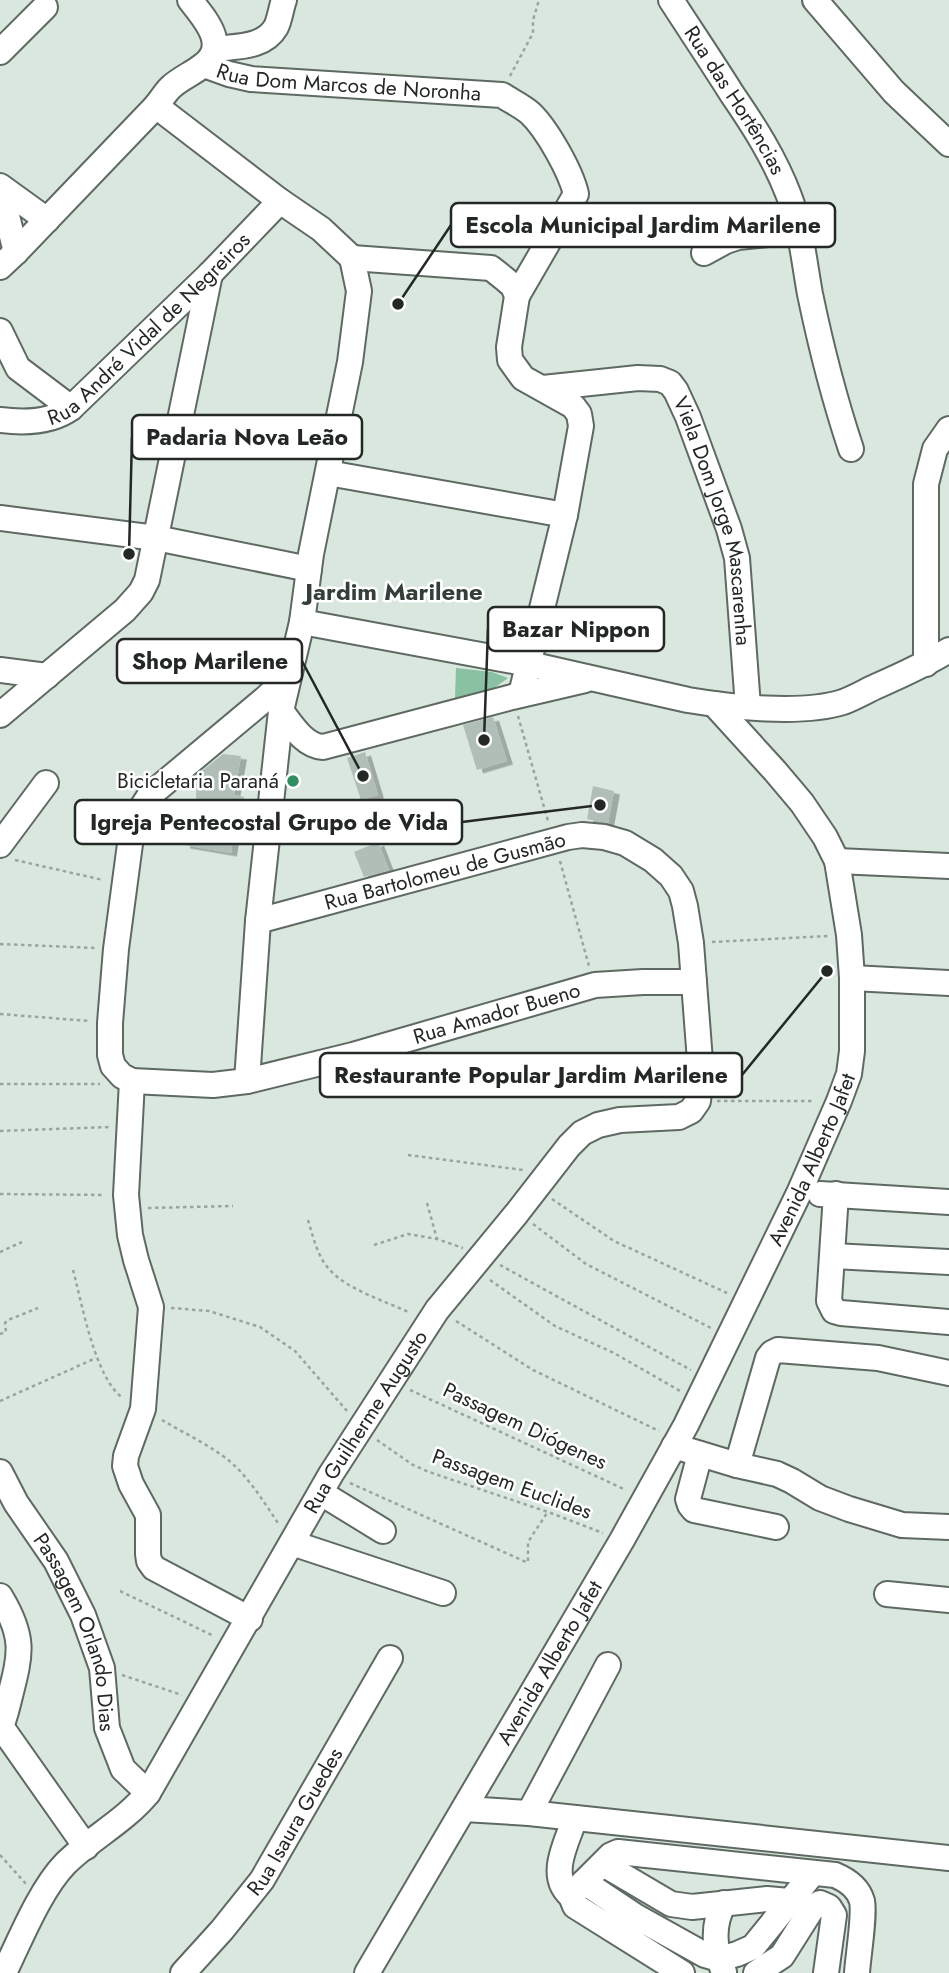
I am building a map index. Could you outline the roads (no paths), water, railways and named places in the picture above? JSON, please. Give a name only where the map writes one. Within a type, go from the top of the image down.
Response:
[{"type":"street","points":[[190,0],[206,19],[213,33],[210,57],[261,42],[269,36],[278,24],[284,0]]},
{"type":"street","name":"Rua das Hortências","points":[[671,0],[775,162],[790,197],[800,231],[822,349],[851,449]]},
{"type":"street","points":[[815,0],[894,92],[949,144]]},
{"type":"street","points":[[0,52],[45,7]]},
{"type":"street","name":"Rua Dom Marcos de Noronha","points":[[8,260],[156,106],[170,88],[210,57],[229,74],[251,79],[502,95],[529,113],[544,131],[573,181],[576,194],[517,296]]},
{"type":"street","points":[[156,106],[321,229],[352,258],[359,291],[350,362],[309,569],[302,622],[281,711],[258,921],[247,1081]]},
{"type":"street","points":[[0,187],[47,220]]},
{"type":"street","points":[[0,187],[8,260]]},
{"type":"street","name":"Rua André Vidal de Negreiros","points":[[0,420],[22,423],[44,420],[63,414],[71,408],[210,274],[280,201]]},
{"type":"street","points":[[704,253],[726,240],[738,237],[800,231]]},
{"type":"street","points":[[352,258],[491,268],[513,286],[517,296],[509,346],[510,360],[523,378],[565,400],[579,414],[581,426],[565,515],[521,694]]},
{"type":"street","points":[[0,715],[125,610],[141,592],[147,580],[210,274]]},
{"type":"street","points":[[0,331],[18,368],[71,408]]},
{"type":"street","name":"Viela Dom Jorge Mascarenha","points":[[542,388],[638,378],[660,379],[670,383],[676,391],[729,529],[737,558],[748,707]]},
{"type":"street","points":[[926,664],[926,484],[942,439]]},
{"type":"street","points":[[328,473],[565,515]]},
{"type":"street","points":[[0,518],[156,538],[309,569]]},
{"type":"street","points":[[302,622],[529,664],[714,704],[748,707],[797,708],[843,702],[926,664],[949,650]]},
{"type":"street","points":[[0,670],[47,676]]},
{"type":"street","points":[[250,1619],[154,1568],[149,1561],[148,1516],[125,1466],[143,1409],[150,1307],[130,1235],[126,1202],[132,1083],[116,1071],[110,1055],[110,1023],[124,885],[137,815],[150,795],[289,676]]},
{"type":"street","points":[[273,784],[288,764],[314,747],[331,746],[521,694],[591,679]]},
{"type":"street","name":"Avenida Alberto Jafet","points":[[367,1973],[646,1499],[704,1391],[799,1193],[849,1074],[852,1051],[852,978],[849,935],[837,861],[825,837],[802,803],[714,704]]},
{"type":"street","points":[[281,711],[298,733],[314,747]]},
{"type":"street","points":[[6,852],[46,783]]},
{"type":"street","name":"Rua Bartolomeu de Gusmão","points":[[258,921],[568,837],[604,836],[625,843],[653,860],[671,876],[681,891],[691,943],[701,1074],[698,1101]]},
{"type":"street","points":[[837,861],[949,866]]},
{"type":"street","points":[[852,978],[949,983]]},
{"type":"street","name":"Rua Amador Bueno","points":[[132,1083],[213,1085],[247,1081],[353,1055],[595,985],[694,982]]},
{"type":"street","name":"Rua Guilherme Augusto","points":[[3,1970],[60,1870],[135,1809],[148,1793],[326,1484],[433,1315],[582,1133],[598,1125],[620,1120],[679,1117],[691,1111],[698,1101]]},
{"type":"street","points":[[799,1193],[949,1202]]},
{"type":"street","points":[[836,1194],[829,1301],[834,1311],[949,1322]]},
{"type":"street","points":[[833,1256],[949,1262]]},
{"type":"street","points":[[737,1465],[768,1358],[778,1350],[878,1358],[949,1373]]},
{"type":"street","points":[[676,1443],[700,1454],[777,1474],[820,1498],[862,1513],[902,1525],[949,1527]]},
{"type":"street","points":[[700,1454],[688,1499],[694,1510],[776,1527]]},
{"type":"street","name":"Passagem Orlando Dias","points":[[0,1472],[16,1503],[56,1560],[83,1615],[102,1668],[107,1728],[123,1769],[148,1793]]},
{"type":"street","points":[[326,1484],[383,1531]]},
{"type":"street","points":[[292,1543],[443,1593]]},
{"type":"street","points":[[887,1594],[949,1600]]},
{"type":"street","points":[[0,1596],[16,1628],[20,1649],[1,1726],[86,1847]]},
{"type":"street","name":"Rua Isaura Guedes","points":[[183,1973],[262,1880],[390,1658]]},
{"type":"street","points":[[529,1813],[608,1665]]},
{"type":"street","points":[[464,1809],[529,1813],[949,1858]]},
{"type":"street","points":[[575,1818],[559,1869],[561,1882],[635,1916],[722,1966]]},
{"type":"street","points":[[682,1973],[575,1906],[578,1889],[611,1855],[618,1852],[835,1875],[847,1880],[862,1901],[857,1973]]},
{"type":"street","points":[[603,1864],[671,1904],[681,1906],[767,1899],[789,1901]]},
{"type":"street","points":[[722,1966],[715,1928],[718,1914],[753,1887],[750,1866]]},
{"type":"street","points":[[722,1966],[737,1954],[753,1947],[813,1873]]},
{"type":"street","points":[[635,1916],[650,1892]]},
{"type":"street","points":[[753,1947],[763,1969],[782,1956],[813,1907],[820,1903],[830,1906],[834,1915],[826,1973]]},
{"type":"place","name":"Escola Municipal Jardim Marilene","points":[[398,304]]},
{"type":"place","name":"Padaria Nova Leão","points":[[129,554]]},
{"type":"place","name":"Bazar Nippon","points":[[484,740]]},
{"type":"place","name":"Shop Marilene","points":[[363,776]]},
{"type":"place","name":"Bicicletaria Paraná","points":[[293,781]]},
{"type":"place","name":"Igreja Pentecostal Grupo de Vida","points":[[600,805]]},
{"type":"place","name":"Restaurante Popular Jardim Marilene","points":[[827,971]]},
{"type":"district","name":"Jardim Marilene","points":[[394,591]]}]
